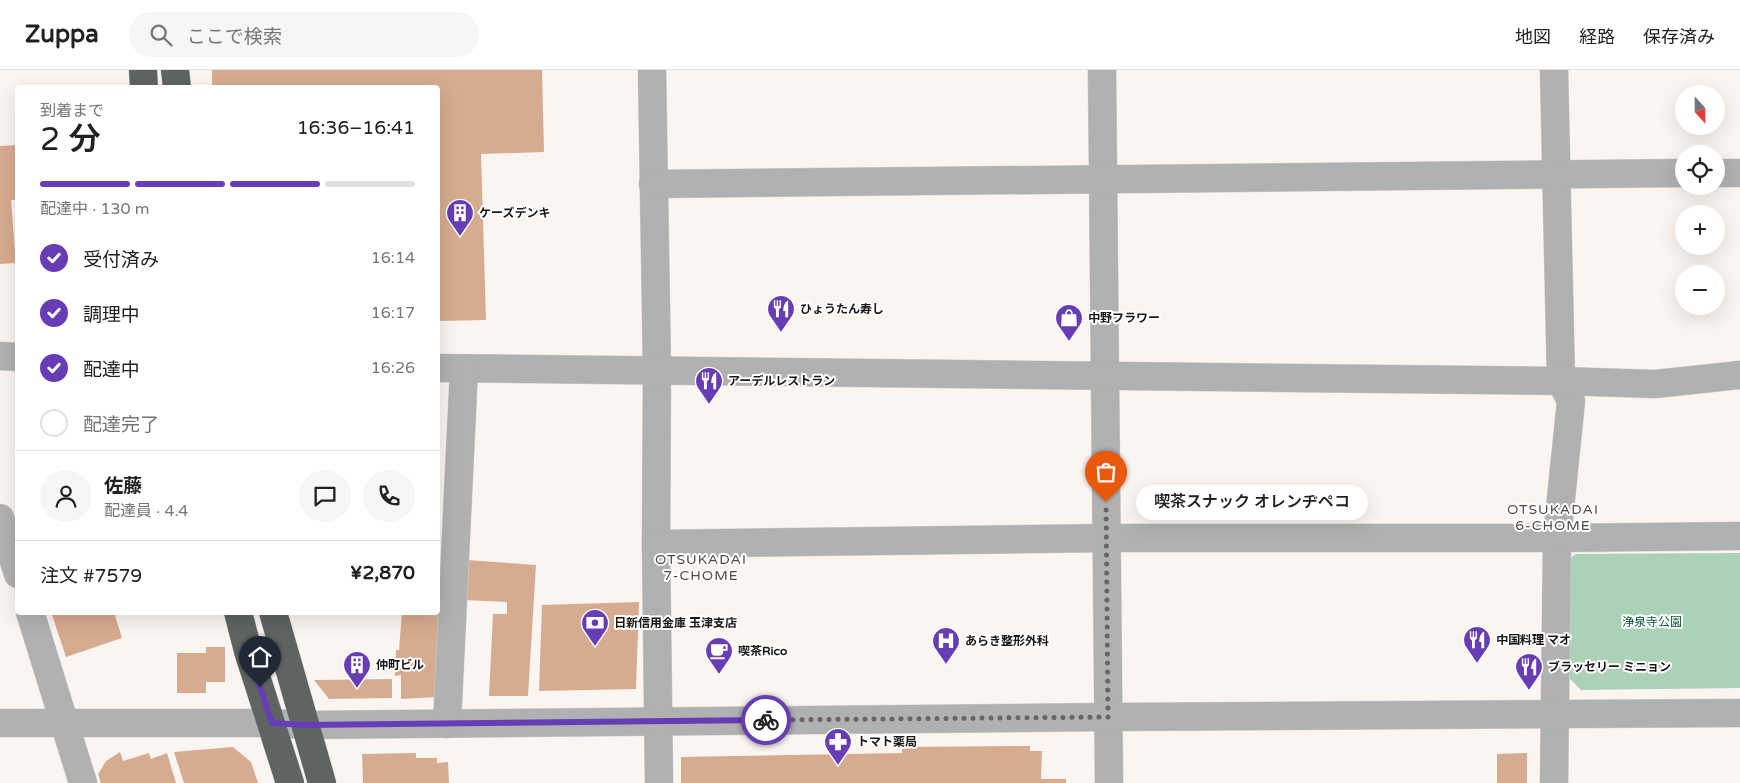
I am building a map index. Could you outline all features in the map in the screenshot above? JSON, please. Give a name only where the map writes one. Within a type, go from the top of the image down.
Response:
[{"type":"highway","points":[[143,70],[144,85]]},
{"type":"highway","points":[[175,70],[177,85]]},
{"type":"highway","points":[[239,615],[248,651],[290,783]]},
{"type":"highway","points":[[274,615],[322,783]]},
{"type":"street","points":[[652,70],[659,783]]},
{"type":"street","points":[[1102,70],[1108,783]]},
{"type":"street","points":[[1554,70],[1561,381],[1571,401],[1557,538],[1554,783]]},
{"type":"street","points":[[653,184],[1675,173]]},
{"type":"street","points":[[1725,173],[1740,173]]},
{"type":"street","points":[[0,356],[15,357]]},
{"type":"street","points":[[440,368],[1561,381],[1655,384],[1740,375]]},
{"type":"street","points":[[447,724],[464,369]]},
{"type":"street","points":[[0,518],[15,565]]},
{"type":"street","points":[[656,544],[1106,538],[1740,536]]},
{"type":"street","points":[[31,615],[83,783]]},
{"type":"street","points":[[0,723],[272,723],[305,725],[1740,713]]},
{"type":"green space","name":"浄泉寺公園","points":[[1740,553],[1740,688],[1581,690],[1570,679],[1564,563],[1576,554]]},
{"type":"building","name":"ケーズデンキ","points":[[212,70],[542,70],[544,152],[481,154],[486,320],[440,321],[440,85],[212,85]]},
{"type":"building","points":[[15,145],[15,200],[11,200],[15,263],[0,264],[0,146]]},
{"type":"building","points":[[467,560],[536,565],[528,696],[489,696],[493,614],[507,614],[507,602],[465,600]]},
{"type":"building","points":[[440,601],[445,601],[437,697],[401,699],[401,675],[395,676],[396,650],[399,650],[402,615],[440,615]]},
{"type":"building","points":[[639,602],[636,689],[539,691],[542,605]]},
{"type":"building","points":[[52,615],[115,615],[122,638],[66,657]]},
{"type":"building","points":[[206,647],[225,647],[225,682],[206,682],[206,693],[177,693],[177,653],[206,653]]},
{"type":"building","name":"仲町ビル","points":[[392,679],[392,698],[329,699],[314,680]]},
{"type":"building","points":[[1030,746],[1030,751],[1042,751],[1041,779],[1066,779],[1066,783],[681,783],[681,757],[902,753],[902,747]]},
{"type":"building","points":[[233,747],[251,762],[258,783],[184,783],[174,752]]},
{"type":"building","points":[[120,752],[123,761],[149,753],[151,759],[167,753],[176,783],[101,783],[98,774],[106,761]]},
{"type":"building","points":[[416,753],[416,758],[437,758],[437,763],[448,762],[449,783],[363,783],[362,754]]},
{"type":"building","points":[[1527,753],[1527,783],[1497,783],[1497,754]]},
{"type":"way so far","points":[[766,720],[1108,717],[1106,502]]},
{"type":"place","name":"ケーズデンキ","points":[[460,237]]},
{"type":"place","name":"ひょうたん寿し","points":[[781,333]]},
{"type":"place","name":"中野フラワー","points":[[1069,342]]},
{"type":"place","name":"アーデルレストラン","points":[[709,405]]},
{"type":"place","name":"喫茶スナック オレンヂペコ","points":[[1106,502]]},
{"type":"place","name":"日新信用金庫 玉津支店","points":[[595,647]]},
{"type":"place","name":"中国料理 マオ","points":[[1477,664]]},
{"type":"place","name":"あらき整形外科","points":[[946,665]]},
{"type":"place","name":"喫茶Rico","points":[[719,675]]},
{"type":"place","name":"仲町ビル","points":[[357,689]]},
{"type":"place","name":"ブラッセリー ミニョン","points":[[1529,691]]},
{"type":"place","name":"トマト薬局","points":[[838,766]]},
{"type":"district","name":"OTSUKADAI 6-CHOME","points":[[1553,518]]},
{"type":"district","name":"OTSUKADAI 7-CHOME","points":[[701,568]]},
{"type":"route","points":[[260,687],[272,723],[305,725],[766,720]]}]
